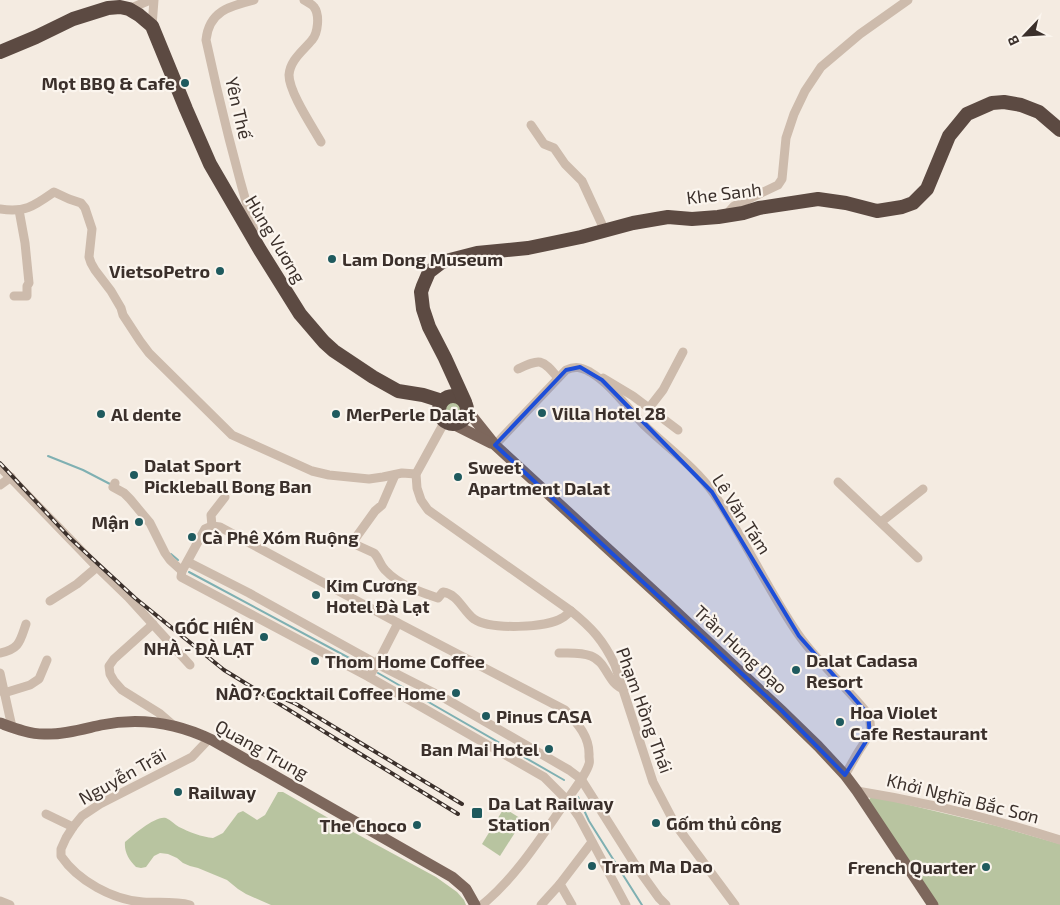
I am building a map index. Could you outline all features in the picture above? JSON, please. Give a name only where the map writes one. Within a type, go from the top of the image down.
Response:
[{"type":"highway","points":[[0,52],[73,19],[108,8],[120,7],[129,9],[152,26]]},
{"type":"highway","name":"Hùng Vương","points":[[152,26],[210,164],[300,314],[324,342],[373,377],[398,390],[423,395],[445,412],[453,396],[458,396],[466,406]]},
{"type":"highway","name":"Khe Sanh","points":[[466,406],[429,327],[423,309],[421,292],[429,272],[442,262],[477,253],[528,248],[668,216],[692,219],[725,216],[760,208],[818,200],[846,203],[877,211],[902,207],[913,203],[927,189],[948,136],[968,114],[992,103],[1021,104],[1039,112],[1060,130]]},
{"type":"highway","name":"Khe Sanh","points":[[445,358],[445,412]]},
{"type":"highway","points":[[445,412],[462,421],[465,418],[466,406]]},
{"type":"main road","name":"Trần Hưng Đạo","points":[[466,406],[495,445]]},
{"type":"main road","name":"Trần Hưng Đạo","points":[[445,412],[495,445],[655,592],[818,746],[846,776],[857,791],[933,905]]},
{"type":"main road","name":"Quang Trung","points":[[0,723],[44,734],[59,734],[125,722],[152,722],[194,732],[209,738],[452,877],[466,889],[475,905]]},
{"type":"street","points":[[129,9],[150,0]]},
{"type":"street","points":[[152,26],[154,0]]},
{"type":"street","name":"Yên Thế","points":[[254,0],[235,4],[225,9],[212,20],[207,31],[206,40],[242,191],[260,250]]},
{"type":"street","points":[[304,0],[314,7],[318,20],[316,31],[313,39],[305,46],[290,67],[289,76],[297,99],[321,142]]},
{"type":"street","points":[[725,216],[734,206],[778,185],[782,179],[786,138],[794,114],[805,91],[821,67],[860,34],[908,0]]},
{"type":"street","points":[[532,125],[544,144],[554,148],[565,164],[582,181],[605,231]]},
{"type":"street","points":[[0,209],[19,210],[39,203],[54,192],[81,203],[85,208],[92,229],[89,256],[91,262],[111,291],[129,325],[149,353],[232,435],[312,471],[328,475],[377,478],[402,473],[416,474],[445,412]]},
{"type":"street","points":[[14,296],[26,296],[29,283],[19,210]]},
{"type":"street","points":[[649,408],[663,390],[683,352]]},
{"type":"street","points":[[518,369],[534,362],[541,362],[558,378]]},
{"type":"street","points":[[495,445],[566,370],[573,367],[580,367],[623,389],[678,430]]},
{"type":"street","name":"Lê Văn Tám","points":[[590,372],[602,380],[644,425],[691,469],[712,492],[724,508],[782,610],[799,636],[868,714],[871,724],[870,735],[857,753],[846,776]]},
{"type":"street","points":[[0,467],[128,597],[190,665]]},
{"type":"street","name":"Phạm Hồng Thái","points":[[416,474],[417,488],[421,500],[428,510],[571,611],[587,624],[604,644],[615,665],[624,689],[653,782],[675,824],[735,905]]},
{"type":"street","points":[[395,475],[382,505],[375,511],[352,543],[374,553],[383,568],[392,576],[418,592],[438,598],[443,592],[449,593],[473,619],[481,623],[520,626],[538,625],[561,619],[571,611]]},
{"type":"street","points":[[0,485],[11,478]]},
{"type":"street","points":[[838,482],[918,558]]},
{"type":"street","points":[[114,484],[130,499],[150,523],[165,553],[182,571]]},
{"type":"street","points":[[881,522],[923,489]]},
{"type":"street","points":[[212,526],[211,515],[225,497]]},
{"type":"street","points":[[482,905],[497,893],[518,869],[567,800],[589,764],[590,749],[586,736],[578,724],[566,710],[398,623],[220,527],[212,526],[205,529],[182,571],[181,577],[369,677],[544,778],[567,800],[579,817],[626,905]]},
{"type":"street","points":[[188,562],[463,708],[569,770],[581,779],[636,866],[666,905]]},
{"type":"street","points":[[50,601],[77,584],[97,567]]},
{"type":"street","points":[[369,677],[398,623]]},
{"type":"street","points":[[0,653],[14,648],[18,644],[26,624]]},
{"type":"street","points":[[153,624],[114,659],[109,666],[110,674],[122,690],[159,712],[174,726]]},
{"type":"street","points":[[559,653],[584,653],[593,656],[599,661],[618,688],[624,689]]},
{"type":"street","points":[[4,693],[30,685],[39,679],[47,660]]},
{"type":"street","points":[[0,673],[12,727]]},
{"type":"street","name":"Nguyễn Trãi","points":[[190,905],[122,899],[104,892],[84,879],[66,864],[61,856],[64,843],[82,816],[100,804],[192,757],[209,738]]},
{"type":"street","name":"Khởi Nghĩa Bắc Sơn","points":[[857,791],[971,814],[1060,840]]},
{"type":"street","points":[[46,814],[73,827]]},
{"type":"street","points":[[541,905],[560,884],[592,842]]},
{"type":"street","points":[[560,884],[572,905]]},
{"type":"street","points":[[0,901],[10,905]]},
{"type":"highlighted area","points":[[580,367],[602,380],[712,492],[799,636],[868,714],[870,735],[845,775],[781,710],[495,445],[566,370]]},
{"type":"green space","points":[[452,401],[460,409],[452,417],[444,409]]},
{"type":"green space","points":[[278,792],[283,792],[436,877],[457,892],[466,905],[271,905],[246,894],[227,880],[183,863],[168,854],[160,853],[154,856],[146,867],[141,868],[136,867],[126,852],[125,842],[156,819],[166,818],[187,831],[213,838],[223,833],[238,813],[243,811],[257,820],[265,815]]},
{"type":"green space","name":"French Quarter","points":[[872,796],[997,826],[1060,844],[1060,905],[938,905],[868,801]]},
{"type":"green space","points":[[504,808],[523,820],[500,856],[482,844]]},
{"type":"waterway","points":[[48,456],[83,470],[110,484]]},
{"type":"waterway","points":[[171,554],[178,560]]},
{"type":"waterway","points":[[189,572],[366,667]]},
{"type":"waterway","points":[[378,673],[564,780]]},
{"type":"waterway","points":[[578,797],[589,821],[642,905]]},
{"type":"railway","points":[[0,463],[70,538],[135,598],[224,670],[458,814]]},
{"type":"railway","points":[[273,694],[296,704],[462,804]]},
{"type":"place","name":"Mọt BBQ & Cafe","points":[[185,83]]},
{"type":"place","name":"Lam Dong Museum","points":[[332,259]]},
{"type":"place","name":"VietsoPetro","points":[[220,271]]},
{"type":"place","name":"Villa Hotel 28","points":[[542,413]]},
{"type":"place","name":"Al dente","points":[[101,414]]},
{"type":"place","name":"MerPerle Dalat","points":[[336,414]]},
{"type":"place","name":"Dalat Sport Pickleball Bong Ban","points":[[134,475]]},
{"type":"place","name":"Sweet Apartment Dalat","points":[[458,477]]},
{"type":"place","name":"Mận","points":[[139,522]]},
{"type":"place","name":"Cà Phê Xóm Ruộng","points":[[192,537]]},
{"type":"place","name":"Kim Cương Hotel Đà Lạt","points":[[316,595]]},
{"type":"place","name":"GÓC HIÊN NHÀ - ĐÀ LẠT","points":[[264,637]]},
{"type":"place","name":"Thom Home Coffee","points":[[315,661]]},
{"type":"place","name":"Dalat Cadasa Resort","points":[[796,670]]},
{"type":"place","name":"NÀO? Cocktail Coffee Home","points":[[456,693]]},
{"type":"place","name":"Pinus CASA","points":[[486,716]]},
{"type":"place","name":"Hoa Violet Cafe Restaurant","points":[[840,722]]},
{"type":"place","name":"Ban Mai Hotel","points":[[549,749]]},
{"type":"place","name":"Railway","points":[[178,792]]},
{"type":"place","name":"Da Lat Railway Station","points":[[477,813]]},
{"type":"place","name":"Gốm thủ công","points":[[656,823]]},
{"type":"place","name":"The Choco","points":[[417,825]]},
{"type":"place","name":"Tram Ma Dao","points":[[592,866]]},
{"type":"place","name":"French Quarter","points":[[986,867]]}]
